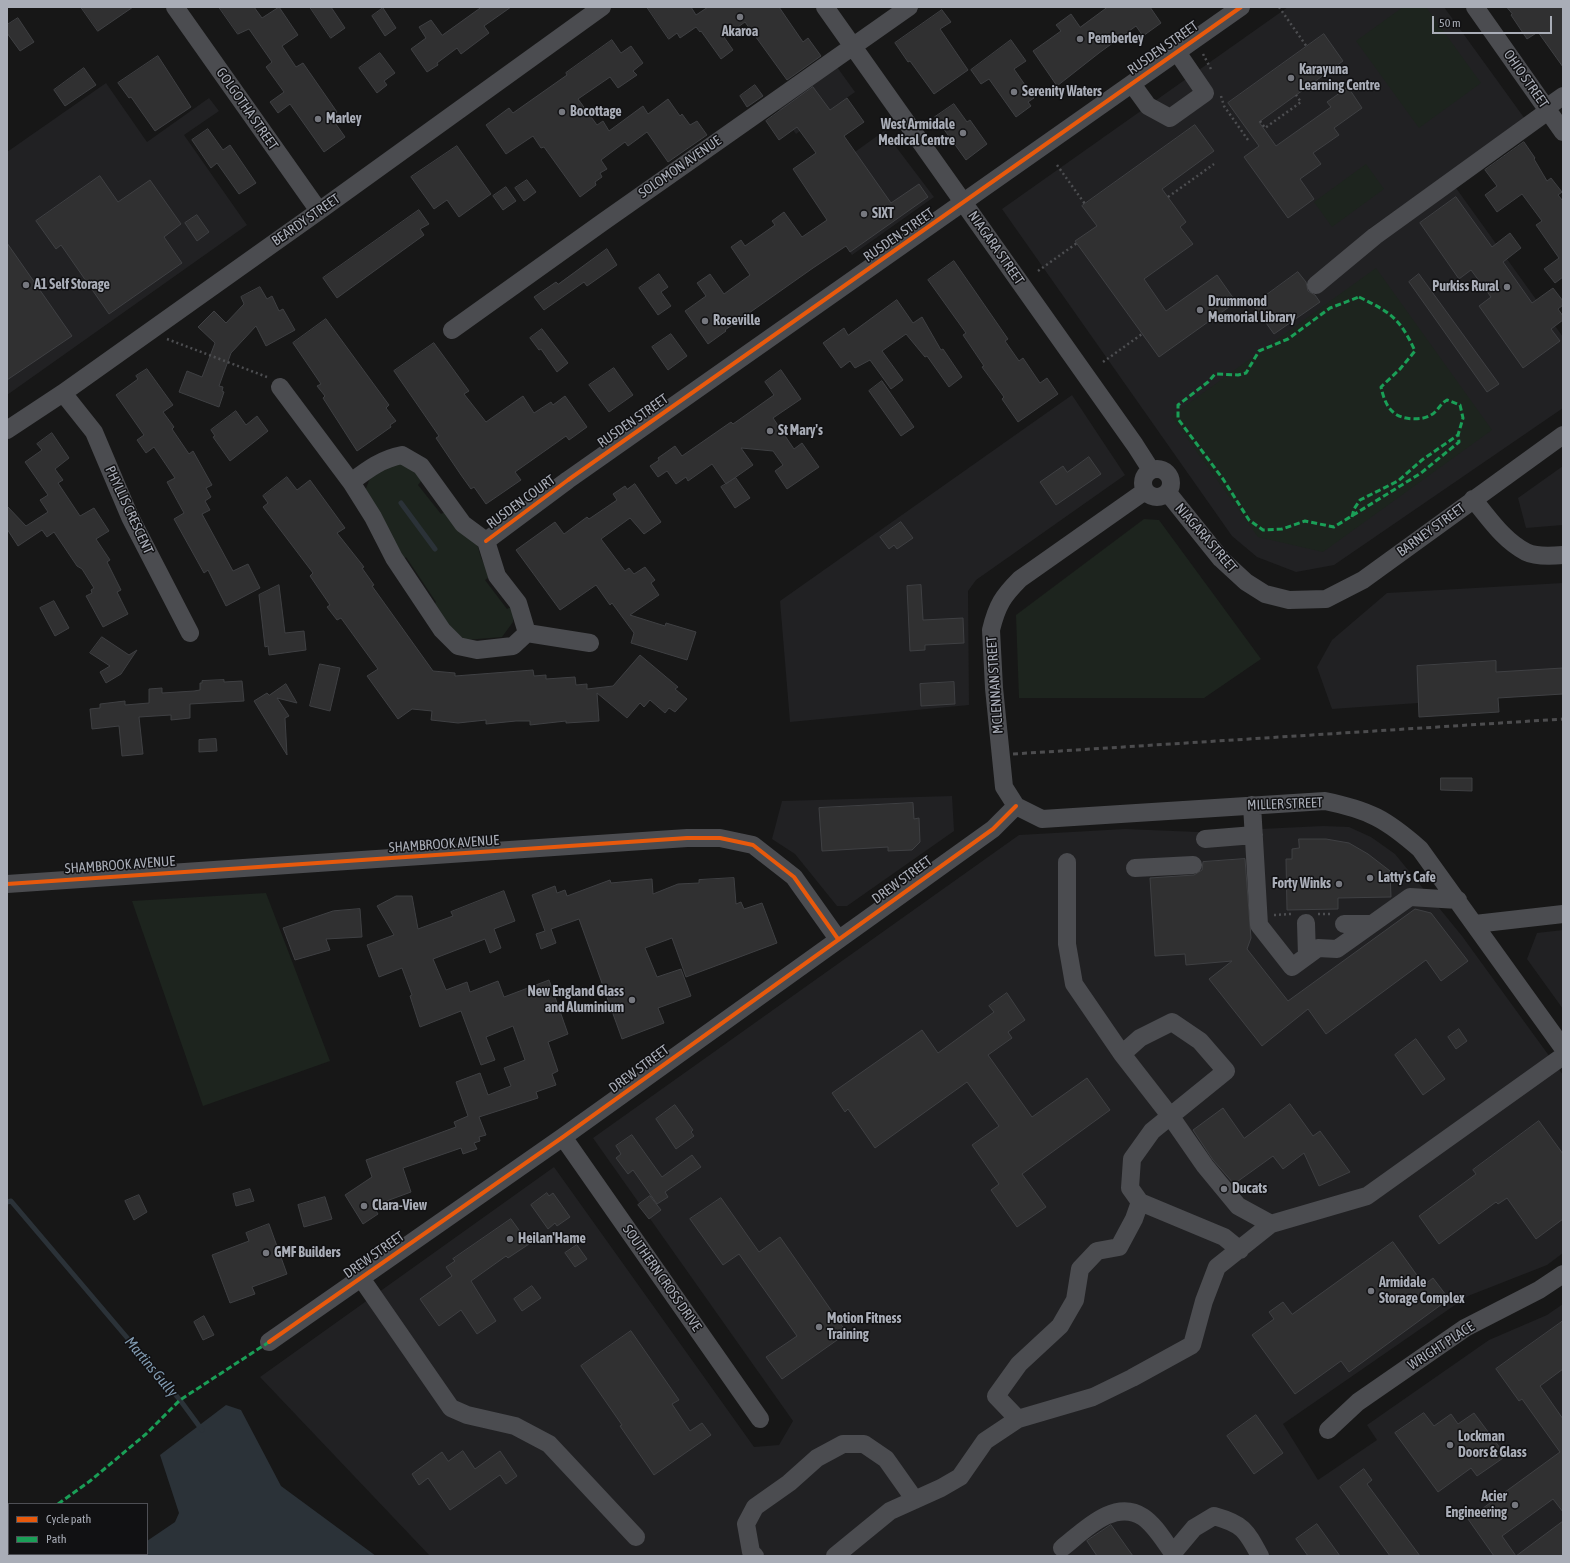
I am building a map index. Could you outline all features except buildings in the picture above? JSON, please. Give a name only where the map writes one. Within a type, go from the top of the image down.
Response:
[{"type":"street","name":"GOLGOTHA STREET","points":[[175,7],[319,211]]},
{"type":"street","name":"BEARDY STREET","points":[[7,430],[62,393],[319,211],[602,7]]},
{"type":"street","name":"NIAGARA STREET","points":[[825,7],[964,202],[1151,470],[1162,469],[1171,477],[1171,489],[1162,497],[1155,498],[1144,491]]},
{"type":"street","name":"SOLOMON AVENUE","points":[[452,330],[909,7]]},
{"type":"street","name":"RUSDEN STREET","points":[[568,480],[1241,7]]},
{"type":"street","name":"OHIO STREET","points":[[1475,7],[1563,132]]},
{"type":"street","points":[[1132,84],[1148,106],[1170,118],[1205,93],[1177,52]]},
{"type":"street","points":[[1316,285],[1375,236],[1563,96]]},
{"type":"street","points":[[280,387],[350,482],[373,517],[397,563],[442,630],[458,646],[477,650],[513,646],[527,632],[590,642]]},
{"type":"street","name":"PHYLLIS CRESCENT","points":[[62,393],[94,432],[130,517],[190,633]]},
{"type":"street","name":"BARNEY STREET","points":[[1290,600],[1326,599],[1363,580],[1563,435]]},
{"type":"street","name":"RUSDEN COURT","points":[[350,482],[376,464],[389,458],[402,455],[421,466],[463,524],[486,541],[497,576],[518,603],[527,632]]},
{"type":"street","points":[[1144,491],[1144,477],[1151,470]]},
{"type":"street","name":"RUSDEN COURT","points":[[486,541],[568,480]]},
{"type":"street","name":"MCLENNAN STREET","points":[[1016,806],[1004,787],[1001,763],[991,630],[996,611],[1004,595],[1020,579],[1144,491]]},
{"type":"street","name":"NIAGARA STREET","points":[[1168,493],[1221,559],[1246,582],[1265,594],[1290,600]]},
{"type":"street","points":[[1473,499],[1501,534],[1527,553],[1551,556],[1563,555]]},
{"type":"street","name":"MILLER STREET","points":[[1016,806],[1042,819],[1325,801],[1351,806],[1376,816],[1398,830],[1420,848],[1563,1048]]},
{"type":"street","points":[[1252,805],[1259,925],[1292,967],[1318,948],[1337,949],[1410,898],[1458,900]]},
{"type":"street","name":"DREW STREET","points":[[269,1342],[563,1137],[993,829],[1016,806]]},
{"type":"street","points":[[1205,839],[1254,835]]},
{"type":"street","name":"SHAMBROOK AVENUE","points":[[7,884],[671,839],[720,838],[753,845],[794,877],[838,939]]},
{"type":"street","points":[[1067,862],[1067,944],[1074,984],[1122,1054],[1171,1117],[1205,1166],[1238,1206],[1271,1224]]},
{"type":"street","points":[[1135,868],[1193,865]]},
{"type":"street","points":[[1475,924],[1563,914]]},
{"type":"street","points":[[1306,922],[1307,956]]},
{"type":"street","points":[[1344,924],[1372,924]]},
{"type":"street","points":[[1122,1054],[1140,1038],[1172,1022],[1200,1041],[1226,1071],[1152,1131],[1132,1159],[1130,1188],[1140,1202],[1224,1237],[1240,1250]]},
{"type":"street","points":[[835,1556],[890,1511],[942,1488],[960,1476],[985,1441],[1018,1419],[1093,1397],[1132,1378],[1192,1345],[1204,1301],[1217,1267],[1271,1224],[1367,1196],[1563,1056]]},
{"type":"street","name":"SOUTHERN CROSS DRIVE","points":[[563,1137],[760,1419]]},
{"type":"street","points":[[1018,1419],[996,1396],[1018,1364],[1060,1326],[1076,1300],[1080,1269],[1097,1251],[1119,1247],[1134,1220],[1140,1202]]},
{"type":"street","name":"WRIGHT PLACE","points":[[1328,1430],[1358,1402],[1465,1328],[1540,1290],[1563,1274]]},
{"type":"street","points":[[362,1278],[451,1408],[467,1415],[515,1426],[549,1444],[636,1537]]},
{"type":"street","points":[[754,1556],[751,1552],[746,1524],[755,1507],[789,1483],[817,1458],[843,1444],[864,1444],[886,1459],[915,1500]]},
{"type":"street","points":[[1062,1548],[1107,1514],[1124,1510],[1143,1517],[1159,1534],[1173,1554],[1194,1528],[1214,1516],[1234,1522],[1248,1534],[1260,1556]]},
{"type":"path","points":[[1279,7],[1307,47]]},
{"type":"path","points":[[1202,52],[1209,63],[1214,77]]},
{"type":"path","points":[[1342,84],[1346,89]]},
{"type":"path","points":[[1219,92],[1224,106],[1248,140]]},
{"type":"path","points":[[1260,121],[1265,128],[1300,102],[1296,95]]},
{"type":"path","points":[[1168,197],[1214,164]]},
{"type":"path","points":[[1057,165],[1085,204]]},
{"type":"path","points":[[1038,271],[1077,243]]},
{"type":"path","points":[[1103,362],[1142,334]]},
{"type":"path","points":[[166,338],[263,374]]},
{"type":"path","points":[[1281,914],[1287,914]]},
{"type":"shaded area","points":[[1288,7],[1444,7],[1525,119],[1369,229],[1375,236],[1456,188],[1563,337],[1563,408],[1334,565],[1296,572],[1257,557],[1232,536],[1002,209]]},
{"type":"shaded area","points":[[1403,7],[1426,7],[1481,83],[1419,128],[1356,41]]},
{"type":"shaded area","points":[[837,67],[855,92],[796,134],[778,109]]},
{"type":"shaded area","points":[[106,83],[147,142],[209,98],[219,111],[184,135],[247,225],[7,395],[7,152]]},
{"type":"shaded area","name":"SIXT","points":[[884,131],[934,197],[852,255],[805,188]]},
{"type":"shaded area","points":[[1366,164],[1384,189],[1332,227],[1314,202]]},
{"type":"shaded area","points":[[1376,268],[1492,430],[1323,552],[1258,537],[1171,416]]},
{"type":"shaded area","points":[[1072,395],[1125,475],[976,580],[968,591],[969,705],[790,722],[780,601]]},
{"type":"shaded area","points":[[399,461],[418,472],[422,480],[418,485],[441,514],[445,512],[477,543],[481,558],[491,576],[485,580],[507,609],[513,606],[513,622],[502,637],[466,640],[448,631],[432,607],[436,602],[406,557],[401,561],[365,491],[370,478]]},
{"type":"shaded area","points":[[1563,466],[1563,525],[1526,528],[1518,498]]},
{"type":"shaded area","points":[[1144,519],[1159,520],[1261,659],[1204,698],[1019,698],[1016,615]]},
{"type":"shaded area","points":[[1563,583],[1563,694],[1498,698],[1499,712],[1419,717],[1418,703],[1332,709],[1317,667],[1332,640],[1387,593]]},
{"type":"shaded area","points":[[952,796],[954,831],[847,906],[837,906],[795,854],[772,839],[782,801]]},
{"type":"shaded area","points":[[1323,826],[1349,827],[1371,837],[1395,854],[1462,936],[1563,1075],[1563,1253],[1547,1265],[1468,1296],[1283,1424],[1318,1480],[1377,1440],[1367,1425],[1489,1340],[1547,1315],[1563,1304],[1563,1556],[430,1556],[260,1377],[554,1167],[754,1447],[779,1445],[793,1421],[593,1138],[1019,835],[1125,829],[1198,832]]},
{"type":"shaded area","points":[[266,893],[330,1061],[203,1106],[132,901]]},
{"type":"shaded area","points":[[1563,930],[1563,1009],[1527,959],[1537,933]]},
{"type":"shaded area","points":[[226,1405],[241,1410],[281,1486],[376,1556],[131,1556],[148,1555],[148,1540],[175,1522],[179,1513],[160,1455]]},
{"type":"waterway","points":[[401,503],[435,549]]},
{"type":"waterway","name":"Martins Gully","points":[[7,1202],[11,1201],[180,1400],[202,1430]]},
{"type":"railway","points":[[1013,754],[1563,719]]},
{"type":"marked path","points":[[1359,297],[1379,307],[1393,317],[1399,323],[1415,351],[1400,369],[1381,387],[1388,407],[1401,417],[1417,419],[1431,415],[1447,400],[1460,405],[1463,418],[1458,435],[1459,442],[1421,473],[1334,527],[1305,521],[1282,529],[1263,530],[1249,520],[1223,479],[1178,419],[1178,405],[1208,382],[1215,374],[1238,375],[1246,373],[1259,351],[1288,339],[1330,308],[1359,297]]},
{"type":"marked path","points":[[1352,517],[1354,509],[1360,500],[1398,481],[1422,460],[1458,435]]},
{"type":"marked path","points":[[59,1503],[90,1481],[146,1434],[180,1400],[269,1342]]},
{"type":"cycle path","points":[[486,541],[568,480],[1241,7]]},
{"type":"cycle path","points":[[269,1342],[563,1137],[993,829],[1016,806]]},
{"type":"cycle path","points":[[7,884],[687,838],[720,838],[753,845],[794,877],[838,939]]},
{"type":"place","name":"Akaroa","points":[[740,17]]},
{"type":"place","name":"Pemberley","points":[[1080,39]]},
{"type":"place","name":"Karayuna Learning Centre","points":[[1291,78]]},
{"type":"place","name":"Serenity Waters","points":[[1014,92]]},
{"type":"place","name":"Bocottage","points":[[562,112]]},
{"type":"place","name":"Marley","points":[[318,119]]},
{"type":"place","name":"West Armidale Medical Centre","points":[[963,133]]},
{"type":"place","name":"SIXT","points":[[864,214]]},
{"type":"place","name":"A1 Self Storage","points":[[26,285]]},
{"type":"place","name":"Purkiss Rural","points":[[1507,287]]},
{"type":"place","name":"Drummond Memorial Library","points":[[1200,310]]},
{"type":"place","name":"Roseville","points":[[705,321]]},
{"type":"place","name":"St Mary's","points":[[770,431]]},
{"type":"place","name":"Latty's Cafe","points":[[1370,878]]},
{"type":"place","name":"Forty Winks","points":[[1339,884]]},
{"type":"place","name":"New England Glass and Aluminium","points":[[632,1000]]},
{"type":"place","name":"Ducats","points":[[1224,1189]]},
{"type":"place","name":"Clara-View","points":[[364,1206]]},
{"type":"place","name":"Heilan'Hame","points":[[510,1239]]},
{"type":"place","name":"GMF Builders","points":[[266,1253]]},
{"type":"place","name":"Armidale Storage Complex","points":[[1371,1291]]},
{"type":"place","name":"Motion Fitness Training","points":[[819,1327]]},
{"type":"place","name":"Lockman Doors & Glass","points":[[1450,1445]]},
{"type":"place","name":"Acier Engineering","points":[[1515,1505]]}]
